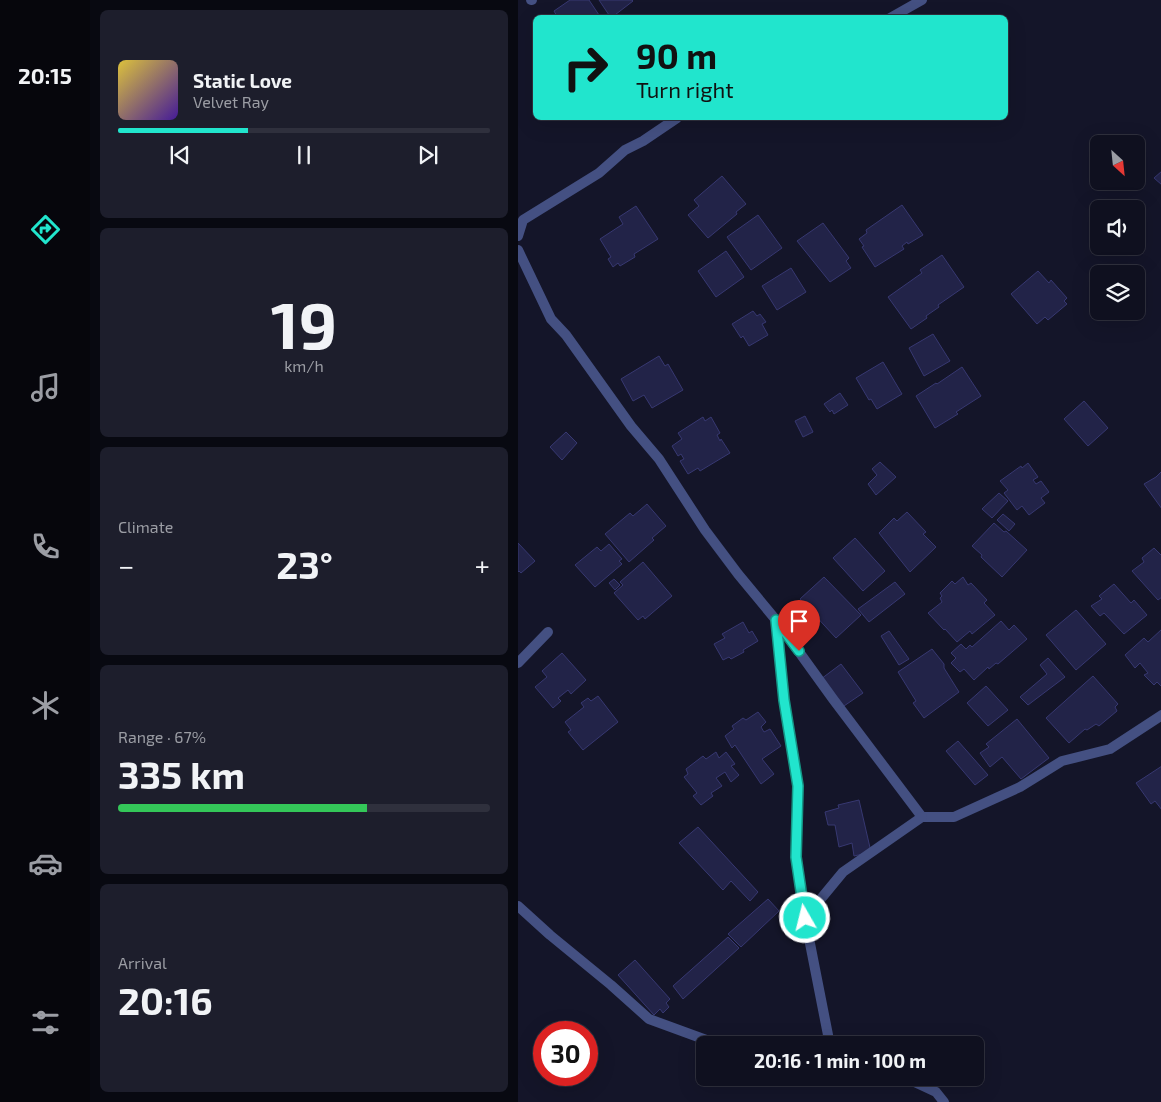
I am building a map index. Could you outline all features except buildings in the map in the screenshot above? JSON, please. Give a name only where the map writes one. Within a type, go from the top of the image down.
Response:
[{"type":"street","points":[[895,15],[922,0]]},
{"type":"street","points":[[518,236],[522,220],[599,173],[625,150],[643,141],[674,120]]},
{"type":"street","points":[[518,249],[551,319],[566,334],[631,426],[659,459],[705,530],[776,620],[922,817]]},
{"type":"street","points":[[776,620],[784,700],[798,786],[796,857],[805,918],[831,1036]]},
{"type":"street","points":[[518,664],[548,632]]},
{"type":"street","points":[[805,918],[842,872],[922,817],[954,818],[1020,787],[1062,761],[1110,749],[1162,715]]},
{"type":"street","points":[[518,906],[649,1020],[696,1037]]},
{"type":"street","points":[[923,1086],[936,1092],[944,1102]]},
{"type":"route","points":[[799,651],[776,620],[784,700],[798,786],[796,857],[805,918]]}]
